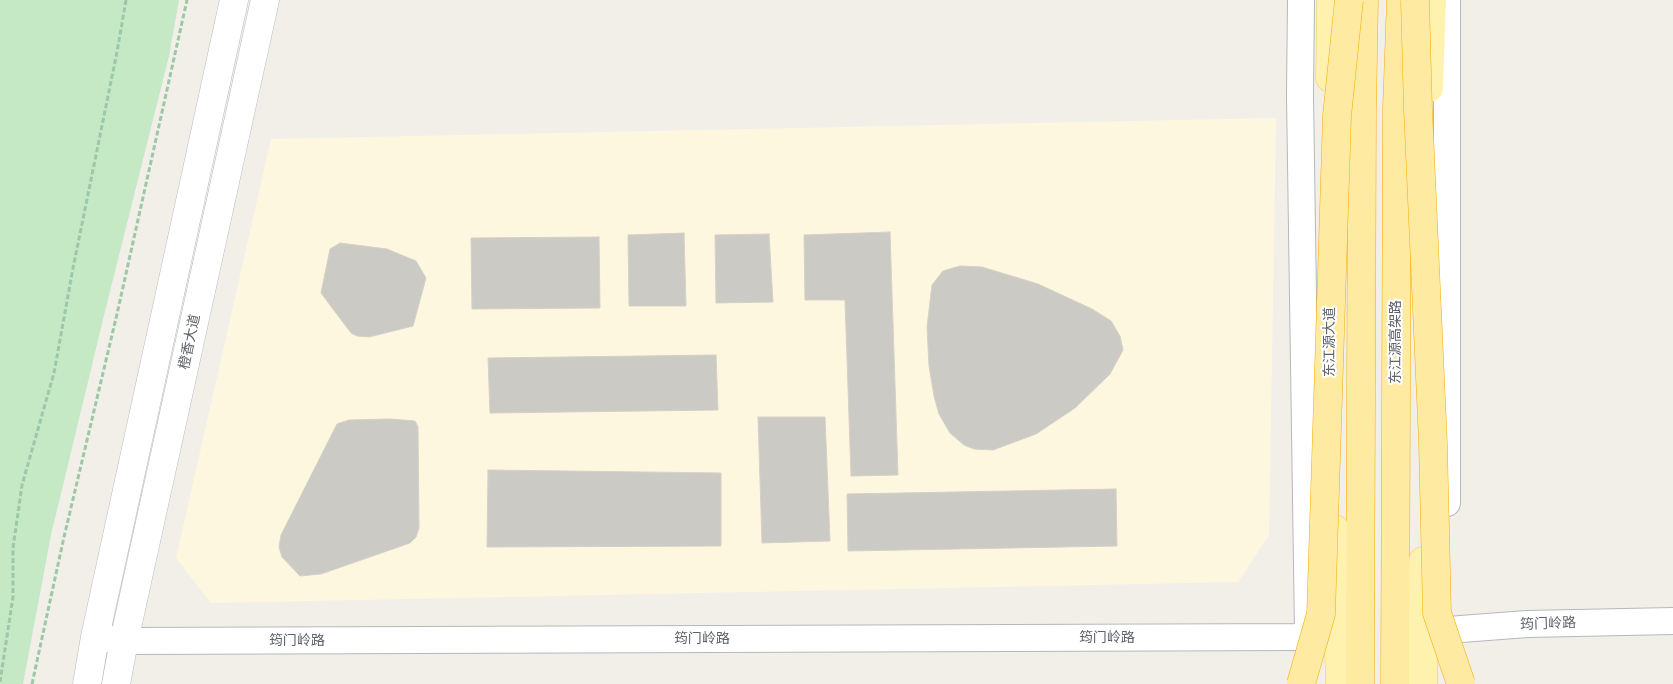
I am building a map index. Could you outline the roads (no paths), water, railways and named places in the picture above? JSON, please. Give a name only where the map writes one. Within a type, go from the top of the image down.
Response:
[{"type":"highway","points":[[1310,684],[1321,614],[1338,116],[1348,0]]},
{"type":"highway","points":[[1360,684],[1364,0]]},
{"type":"highway","name":"东江源高架路","points":[[1395,684],[1397,108],[1401,0]]},
{"type":"highway","points":[[1415,0],[1433,443],[1437,613],[1461,684]]},
{"type":"highway","points":[[1301,684],[1321,614]]},
{"type":"main road","points":[[87,684],[95,637],[234,0]]},
{"type":"main road","name":"橙香大道","points":[[116,684],[265,0]]},
{"type":"main road","name":"东江源大道","points":[[1331,0],[1330,397],[1340,684]]},
{"type":"main road","points":[[1423,684],[1435,631],[1428,108],[1432,0]]},
{"type":"street","points":[[1301,0],[1300,95],[1310,684]]},
{"type":"street","points":[[1447,0],[1435,631],[1448,684]]},
{"type":"street","name":"筠门岭路","points":[[1435,631],[1528,624],[1673,621]]},
{"type":"street","name":"筠门岭路","points":[[95,637],[124,641],[1308,637]]}]
